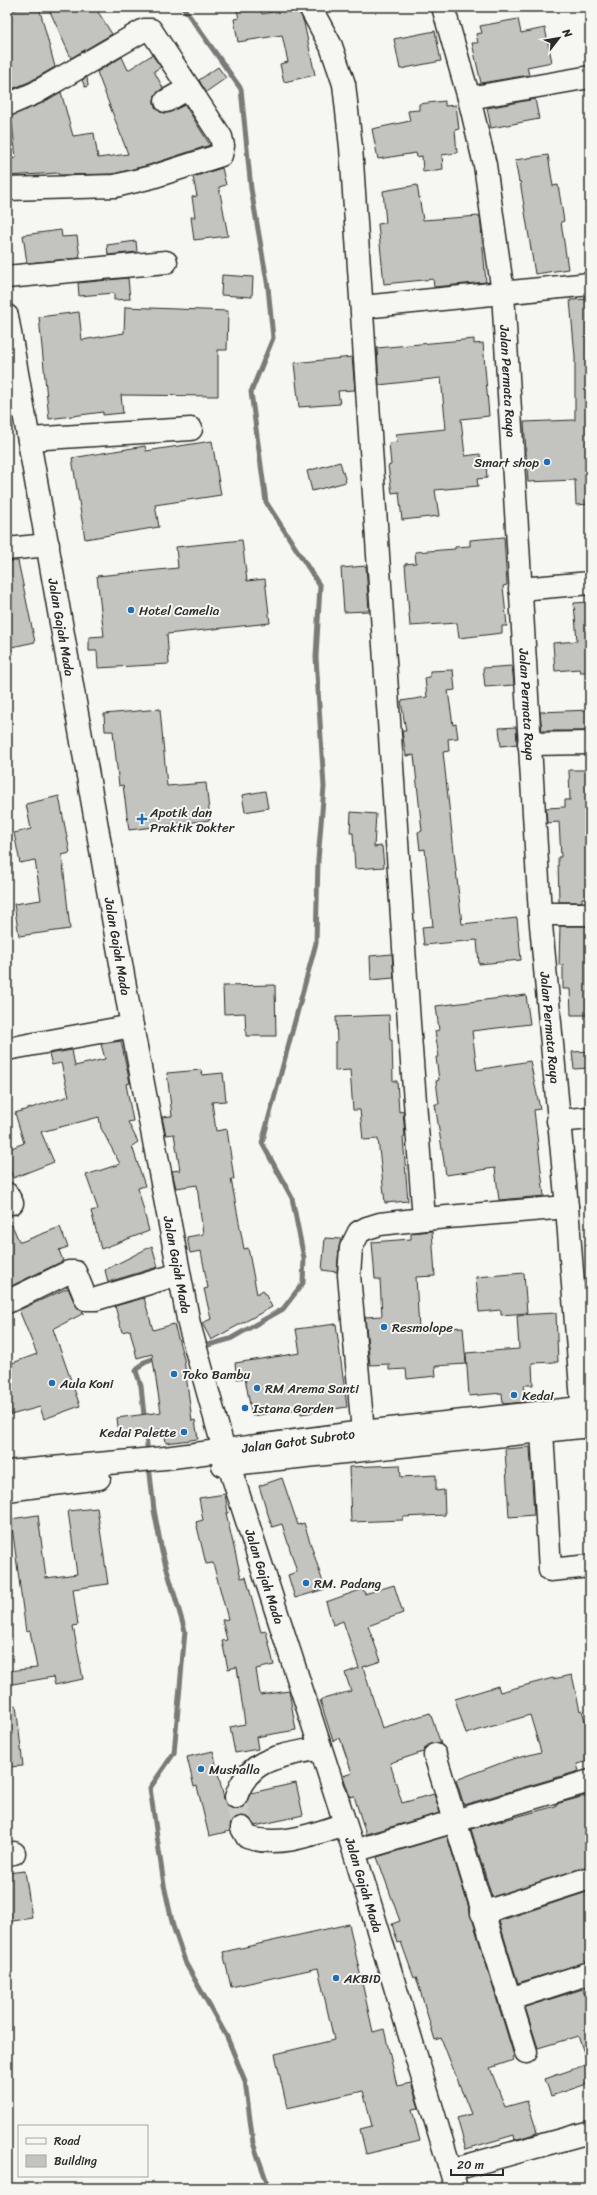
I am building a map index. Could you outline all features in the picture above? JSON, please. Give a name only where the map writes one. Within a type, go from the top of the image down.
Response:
[{"type":"street","points":[[310,7],[331,46],[344,84],[351,147],[363,307],[409,1023],[424,1219]]},
{"type":"street","name":"Jalan Permata Raya","points":[[442,7],[469,98],[484,165],[503,293],[540,914],[558,1121],[587,1417]]},
{"type":"street","points":[[7,105],[35,93],[144,30],[151,30],[221,137],[223,146],[221,155],[152,178],[115,186],[7,189]]},
{"type":"street","points":[[469,98],[590,77]]},
{"type":"street","points":[[166,101],[189,88]]},
{"type":"street","points":[[7,278],[166,262]]},
{"type":"street","points":[[363,307],[590,284]]},
{"type":"street","name":"Jalan Gajah Mada","points":[[7,316],[132,1026],[189,1324],[226,1457],[354,1851],[454,2179]]},
{"type":"street","points":[[29,439],[191,429]]},
{"type":"street","points":[[7,549],[48,545]]},
{"type":"street","points":[[520,589],[590,583]]},
{"type":"street","points":[[530,744],[590,743]]},
{"type":"street","points":[[540,914],[590,914]]},
{"type":"street","points":[[7,1049],[132,1026]]},
{"type":"street","points":[[558,1121],[590,1118]]},
{"type":"street","points":[[363,1432],[349,1275],[351,1248],[359,1232],[380,1224],[567,1207]]},
{"type":"street","points":[[7,1302],[69,1272],[75,1272],[86,1299],[96,1299],[179,1274]]},
{"type":"street","name":"Jalan Gatot Subroto","points":[[7,1472],[127,1468],[226,1457],[542,1431],[587,1417]]},
{"type":"street","name":"Jalan Gatot Subroto","points":[[226,1457],[363,1432],[587,1417]]},
{"type":"street","points":[[542,1431],[550,1570],[590,1566]]},
{"type":"street","name":"Jalan Gatot Subroto","points":[[7,1490],[127,1468]]},
{"type":"street","points":[[236,1796],[245,1777],[260,1763],[320,1748]]},
{"type":"street","points":[[435,1755],[482,1913],[526,2052]]},
{"type":"street","points":[[354,1851],[590,1781]]},
{"type":"street","points":[[242,1828],[247,1837],[258,1840],[273,1841],[318,1832],[345,1824]]},
{"type":"street","points":[[482,1913],[590,1878]]},
{"type":"street","points":[[510,2000],[590,1973]]},
{"type":"street","points":[[454,2179],[590,2132]]},
{"type":"building","points":[[24,7],[39,7],[55,67],[29,82],[7,91],[7,12]]},
{"type":"building","points":[[48,7],[95,7],[112,34],[71,58]]},
{"type":"building","points":[[236,7],[260,7],[262,14],[298,7],[304,23],[315,75],[284,82],[280,64],[288,62],[282,35],[238,42],[234,19],[239,18]]},
{"type":"building","points":[[518,19],[521,33],[545,28],[552,62],[527,67],[529,75],[481,83],[472,43],[478,43],[476,34],[482,33],[480,26]]},
{"type":"building","points":[[435,31],[441,61],[400,69],[394,39]]},
{"type":"building","points":[[152,55],[161,67],[154,71],[163,88],[155,95],[155,107],[160,112],[166,113],[185,105],[210,145],[149,165],[113,174],[59,175],[58,173],[7,176],[7,159],[16,158],[12,123],[7,126],[7,117],[40,104],[61,92],[73,136],[94,133],[98,158],[128,154],[97,72],[122,57],[128,70]]},
{"type":"building","points":[[218,67],[226,78],[206,92],[199,80]]},
{"type":"building","points":[[87,77],[88,86],[85,87],[82,80]]},
{"type":"building","points":[[535,99],[539,119],[491,128],[487,108]]},
{"type":"building","points":[[445,101],[445,106],[456,105],[459,129],[455,130],[457,153],[442,155],[443,169],[423,172],[422,156],[417,157],[416,153],[378,159],[372,129],[410,121],[408,111],[419,110],[419,104]]},
{"type":"building","points":[[548,155],[553,186],[558,185],[564,221],[561,222],[568,269],[535,274],[520,181],[519,182],[515,160]]},
{"type":"building","points":[[222,168],[226,185],[219,187],[228,236],[194,240],[191,217],[195,217],[192,197],[197,196],[193,177]]},
{"type":"building","points":[[417,185],[423,220],[480,216],[486,282],[434,287],[433,279],[384,284],[378,224],[386,223],[383,191]]},
{"type":"building","points":[[61,230],[62,237],[77,236],[80,258],[27,263],[23,235]]},
{"type":"building","points":[[136,241],[137,252],[108,255],[107,245]]},
{"type":"building","points":[[222,275],[253,277],[252,297],[221,295]]},
{"type":"building","points":[[128,278],[130,299],[114,300],[114,293],[79,296],[78,283]]},
{"type":"building","points":[[590,299],[590,504],[576,505],[575,480],[528,482],[524,422],[575,420],[575,356],[570,300]]},
{"type":"building","points":[[125,307],[228,311],[227,350],[218,350],[218,396],[121,395],[123,413],[103,415],[103,412],[49,419],[39,317],[79,312],[82,340],[124,333]]},
{"type":"building","points":[[474,339],[474,344],[483,343],[489,416],[461,419],[465,456],[480,454],[481,465],[486,464],[487,478],[477,479],[478,486],[435,490],[439,516],[402,520],[399,492],[392,493],[388,466],[391,465],[389,443],[397,442],[396,434],[446,429],[441,378],[379,385],[377,348]]},
{"type":"building","points":[[352,357],[355,390],[338,391],[340,404],[299,407],[294,363]]},
{"type":"building","points":[[212,441],[221,495],[155,505],[159,527],[85,539],[72,458],[145,446],[146,451]]},
{"type":"building","points":[[340,462],[346,482],[312,491],[307,471]]},
{"type":"building","points":[[504,537],[507,585],[503,586],[507,626],[502,626],[502,633],[459,638],[457,623],[410,626],[405,564],[416,563],[415,552],[455,549],[455,547],[470,546],[470,540]]},
{"type":"building","points":[[242,540],[247,581],[265,579],[270,623],[167,634],[169,664],[98,668],[97,651],[89,651],[89,637],[104,636],[97,576],[178,568],[176,547]]},
{"type":"building","points":[[7,561],[18,561],[35,642],[7,648]]},
{"type":"building","points":[[366,566],[369,611],[344,612],[341,568]]},
{"type":"building","points":[[590,602],[590,672],[580,672],[579,669],[555,671],[553,643],[577,641],[574,603]]},
{"type":"building","points":[[512,666],[514,685],[485,687],[483,668]]},
{"type":"building","points":[[453,670],[455,690],[448,691],[453,725],[456,724],[458,738],[448,739],[449,751],[443,752],[462,924],[517,918],[521,960],[479,964],[477,940],[424,945],[422,927],[433,926],[425,849],[420,850],[418,832],[422,831],[414,755],[406,756],[402,731],[406,731],[401,701],[427,697],[425,678],[430,677],[430,671]]},
{"type":"building","points":[[160,709],[167,786],[206,783],[210,820],[129,830],[123,785],[119,786],[113,731],[105,731],[104,714]]},
{"type":"building","points":[[590,710],[590,731],[542,731],[540,712]]},
{"type":"building","points":[[516,727],[517,744],[501,746],[499,728]]},
{"type":"building","points":[[569,770],[590,770],[590,898],[582,898],[582,902],[559,902],[558,857],[561,857],[559,822],[547,823],[546,808],[565,807],[565,800],[570,800]]},
{"type":"building","points":[[265,791],[268,808],[245,812],[242,795]]},
{"type":"building","points":[[59,796],[70,853],[62,855],[70,929],[19,936],[14,904],[41,900],[35,860],[20,863],[14,833],[31,829],[26,804]]},
{"type":"building","points":[[351,812],[376,814],[374,847],[382,846],[384,867],[355,869],[353,833],[350,833]]},
{"type":"building","points":[[560,926],[590,926],[590,1015],[571,1015],[570,989],[563,989],[563,965],[559,965]]},
{"type":"building","points":[[392,954],[394,978],[371,980],[370,956]]},
{"type":"building","points":[[275,985],[276,1036],[246,1036],[245,1013],[224,1014],[223,986]]},
{"type":"building","points":[[526,995],[530,1024],[472,1031],[477,1070],[530,1061],[540,1109],[534,1110],[544,1196],[499,1200],[495,1168],[446,1175],[435,1104],[439,1104],[436,1081],[439,1080],[436,1057],[439,1057],[435,1031],[439,1030],[436,1006]]},
{"type":"building","points":[[389,1015],[390,1040],[392,1040],[393,1081],[397,1081],[399,1112],[403,1111],[405,1137],[403,1137],[408,1201],[385,1203],[378,1139],[363,1140],[360,1110],[353,1110],[350,1070],[335,1071],[335,1042],[337,1042],[336,1017]]},
{"type":"building","points":[[121,1041],[130,1083],[126,1084],[133,1121],[128,1122],[138,1142],[132,1146],[145,1186],[138,1188],[149,1231],[101,1249],[91,1211],[98,1209],[86,1175],[120,1164],[101,1128],[99,1117],[41,1132],[54,1162],[13,1178],[7,1162],[7,1150],[24,1143],[15,1113],[69,1096],[61,1063],[52,1065],[49,1054],[72,1050],[75,1066],[105,1059],[101,1044]]},
{"type":"building","points":[[590,1051],[590,1068],[574,1069],[572,1052]]},
{"type":"building","points":[[201,1070],[202,1075],[223,1073],[226,1101],[212,1102],[216,1131],[227,1129],[234,1179],[231,1179],[244,1249],[248,1248],[257,1294],[263,1290],[272,1307],[211,1340],[202,1323],[211,1319],[204,1289],[208,1288],[201,1251],[190,1253],[187,1237],[203,1234],[197,1185],[176,1188],[172,1171],[180,1170],[174,1134],[166,1135],[162,1117],[172,1116],[167,1073]]},
{"type":"building","points":[[7,1214],[19,1241],[21,1242],[60,1227],[68,1247],[59,1250],[63,1261],[7,1288]]},
{"type":"building","points":[[432,1231],[435,1276],[416,1277],[419,1330],[463,1327],[466,1364],[435,1366],[436,1376],[407,1379],[406,1369],[389,1370],[389,1364],[370,1365],[365,1317],[382,1316],[380,1279],[375,1279],[372,1242],[411,1239],[411,1233]]},
{"type":"building","points":[[325,1238],[341,1239],[337,1272],[322,1270]]},
{"type":"building","points":[[152,1246],[158,1267],[108,1282],[105,1270]]},
{"type":"building","points":[[524,1273],[527,1313],[501,1315],[501,1310],[479,1312],[476,1277]]},
{"type":"building","points":[[68,1288],[75,1304],[84,1313],[53,1329],[80,1406],[44,1419],[40,1407],[7,1416],[7,1365],[37,1354],[19,1310]]},
{"type":"building","points":[[144,1298],[153,1330],[174,1324],[184,1359],[192,1421],[195,1420],[198,1439],[166,1443],[164,1429],[119,1435],[117,1418],[161,1412],[152,1354],[137,1358],[130,1330],[122,1332],[115,1306]]},
{"type":"building","points":[[556,1313],[558,1362],[532,1363],[533,1385],[524,1385],[526,1402],[503,1404],[502,1393],[469,1396],[466,1353],[519,1349],[517,1315]]},
{"type":"building","points":[[336,1324],[347,1407],[301,1414],[300,1409],[252,1416],[245,1378],[237,1379],[235,1363],[300,1353],[296,1329]]},
{"type":"building","points":[[530,1447],[534,1515],[509,1517],[505,1449]]},
{"type":"building","points":[[400,1465],[401,1477],[436,1475],[436,1491],[444,1490],[445,1515],[403,1517],[403,1520],[351,1522],[349,1467]]},
{"type":"building","points":[[282,1478],[298,1525],[304,1523],[325,1589],[295,1598],[288,1575],[297,1572],[282,1524],[272,1527],[259,1486]]},
{"type":"building","points":[[225,1494],[228,1513],[226,1513],[241,1578],[246,1577],[261,1632],[266,1631],[274,1665],[256,1669],[260,1695],[289,1691],[296,1730],[256,1737],[258,1749],[235,1753],[230,1727],[245,1724],[237,1667],[228,1669],[222,1641],[227,1640],[222,1620],[228,1619],[213,1563],[206,1564],[196,1522],[203,1520],[199,1498]]},
{"type":"building","points":[[97,1508],[108,1584],[73,1589],[78,1625],[73,1626],[83,1679],[55,1685],[53,1677],[7,1685],[7,1671],[37,1668],[30,1631],[26,1632],[11,1519],[38,1515],[46,1578],[77,1574],[68,1511]]},
{"type":"building","points":[[394,1585],[403,1613],[368,1626],[381,1661],[363,1667],[382,1728],[430,1713],[441,1744],[431,1743],[423,1752],[390,1763],[402,1803],[434,1794],[440,1813],[366,1834],[354,1796],[350,1797],[343,1776],[352,1773],[340,1738],[333,1741],[320,1700],[351,1691],[345,1673],[359,1668],[343,1621],[333,1625],[326,1602],[363,1589],[365,1594]]},
{"type":"building","points":[[572,1675],[580,1711],[582,1710],[585,1721],[590,1720],[590,1761],[577,1764],[579,1771],[464,1805],[456,1780],[509,1760],[541,1752],[530,1715],[466,1734],[455,1699],[498,1686],[500,1692],[553,1678]]},
{"type":"building","points":[[16,1705],[23,1766],[7,1767],[7,1706]]},
{"type":"building","points":[[213,1751],[224,1799],[231,1808],[237,1809],[243,1807],[251,1793],[296,1783],[303,1815],[255,1826],[249,1818],[242,1816],[232,1821],[230,1831],[209,1836],[197,1786],[194,1787],[187,1757]]},
{"type":"building","points":[[585,1796],[590,1811],[590,1866],[492,1897],[471,1829],[556,1806],[556,1804]]},
{"type":"building","points":[[447,1836],[514,2056],[512,2057],[514,2060],[490,2068],[505,2107],[527,2101],[537,2133],[515,2140],[514,2135],[466,2149],[457,2118],[471,2114],[441,2038],[435,2040],[416,1977],[414,1978],[401,1942],[398,1943],[392,1924],[400,1921],[377,1857]]},
{"type":"building","points":[[25,1871],[32,1918],[7,1922],[7,1873]]},
{"type":"building","points":[[590,1891],[590,1961],[518,1983],[499,1921]]},
{"type":"building","points":[[349,1924],[373,2032],[384,2029],[397,2086],[411,2083],[419,2108],[412,2109],[420,2141],[366,2154],[360,2129],[372,2126],[363,2091],[287,2108],[275,2054],[334,2040],[318,1968],[231,1987],[223,1952]]},
{"type":"building","points":[[583,1989],[586,2000],[590,1998],[590,2083],[551,2096],[545,2079],[588,2064],[578,2036],[538,2048],[525,2007]]},
{"type":"waterway","points":[[183,7],[241,89],[251,189],[268,287],[273,338],[251,392],[266,502],[320,586],[316,657],[324,787],[318,860],[316,943],[262,1143],[292,1198],[304,1258],[303,1283],[283,1309],[230,1339],[201,1347]]},
{"type":"waterway","points":[[148,1455],[141,1386],[136,1371],[144,1362],[158,1357]]},
{"type":"waterway","points":[[149,1465],[154,1510],[162,1552],[185,1631],[174,1753],[150,1788],[164,1885],[173,1926],[186,1964],[227,2037],[245,2081],[253,2143],[269,2188]]},
{"type":"tunnel","points":[[236,1797],[242,1828]]},
{"type":"place","name":"Smart shop","points":[[547,462]]},
{"type":"place","name":"Hotel Camelia","points":[[131,610]]},
{"type":"place","name":"Apotik dan Praktik Dokter","points":[[142,819]]},
{"type":"place","name":"Resmolope","points":[[384,1327]]},
{"type":"place","name":"Toko Bambu","points":[[174,1374]]},
{"type":"place","name":"Aula Koni","points":[[52,1383]]},
{"type":"place","name":"RM Arema Santi","points":[[257,1388]]},
{"type":"place","name":"Kedai","points":[[514,1395]]},
{"type":"place","name":"Istana Gorden","points":[[245,1408]]},
{"type":"place","name":"Kedai Palette","points":[[184,1432]]},
{"type":"place","name":"RM. Padang","points":[[306,1583]]},
{"type":"place","name":"Mushalla","points":[[201,1769]]},
{"type":"place","name":"AKBID","points":[[336,1978]]}]
